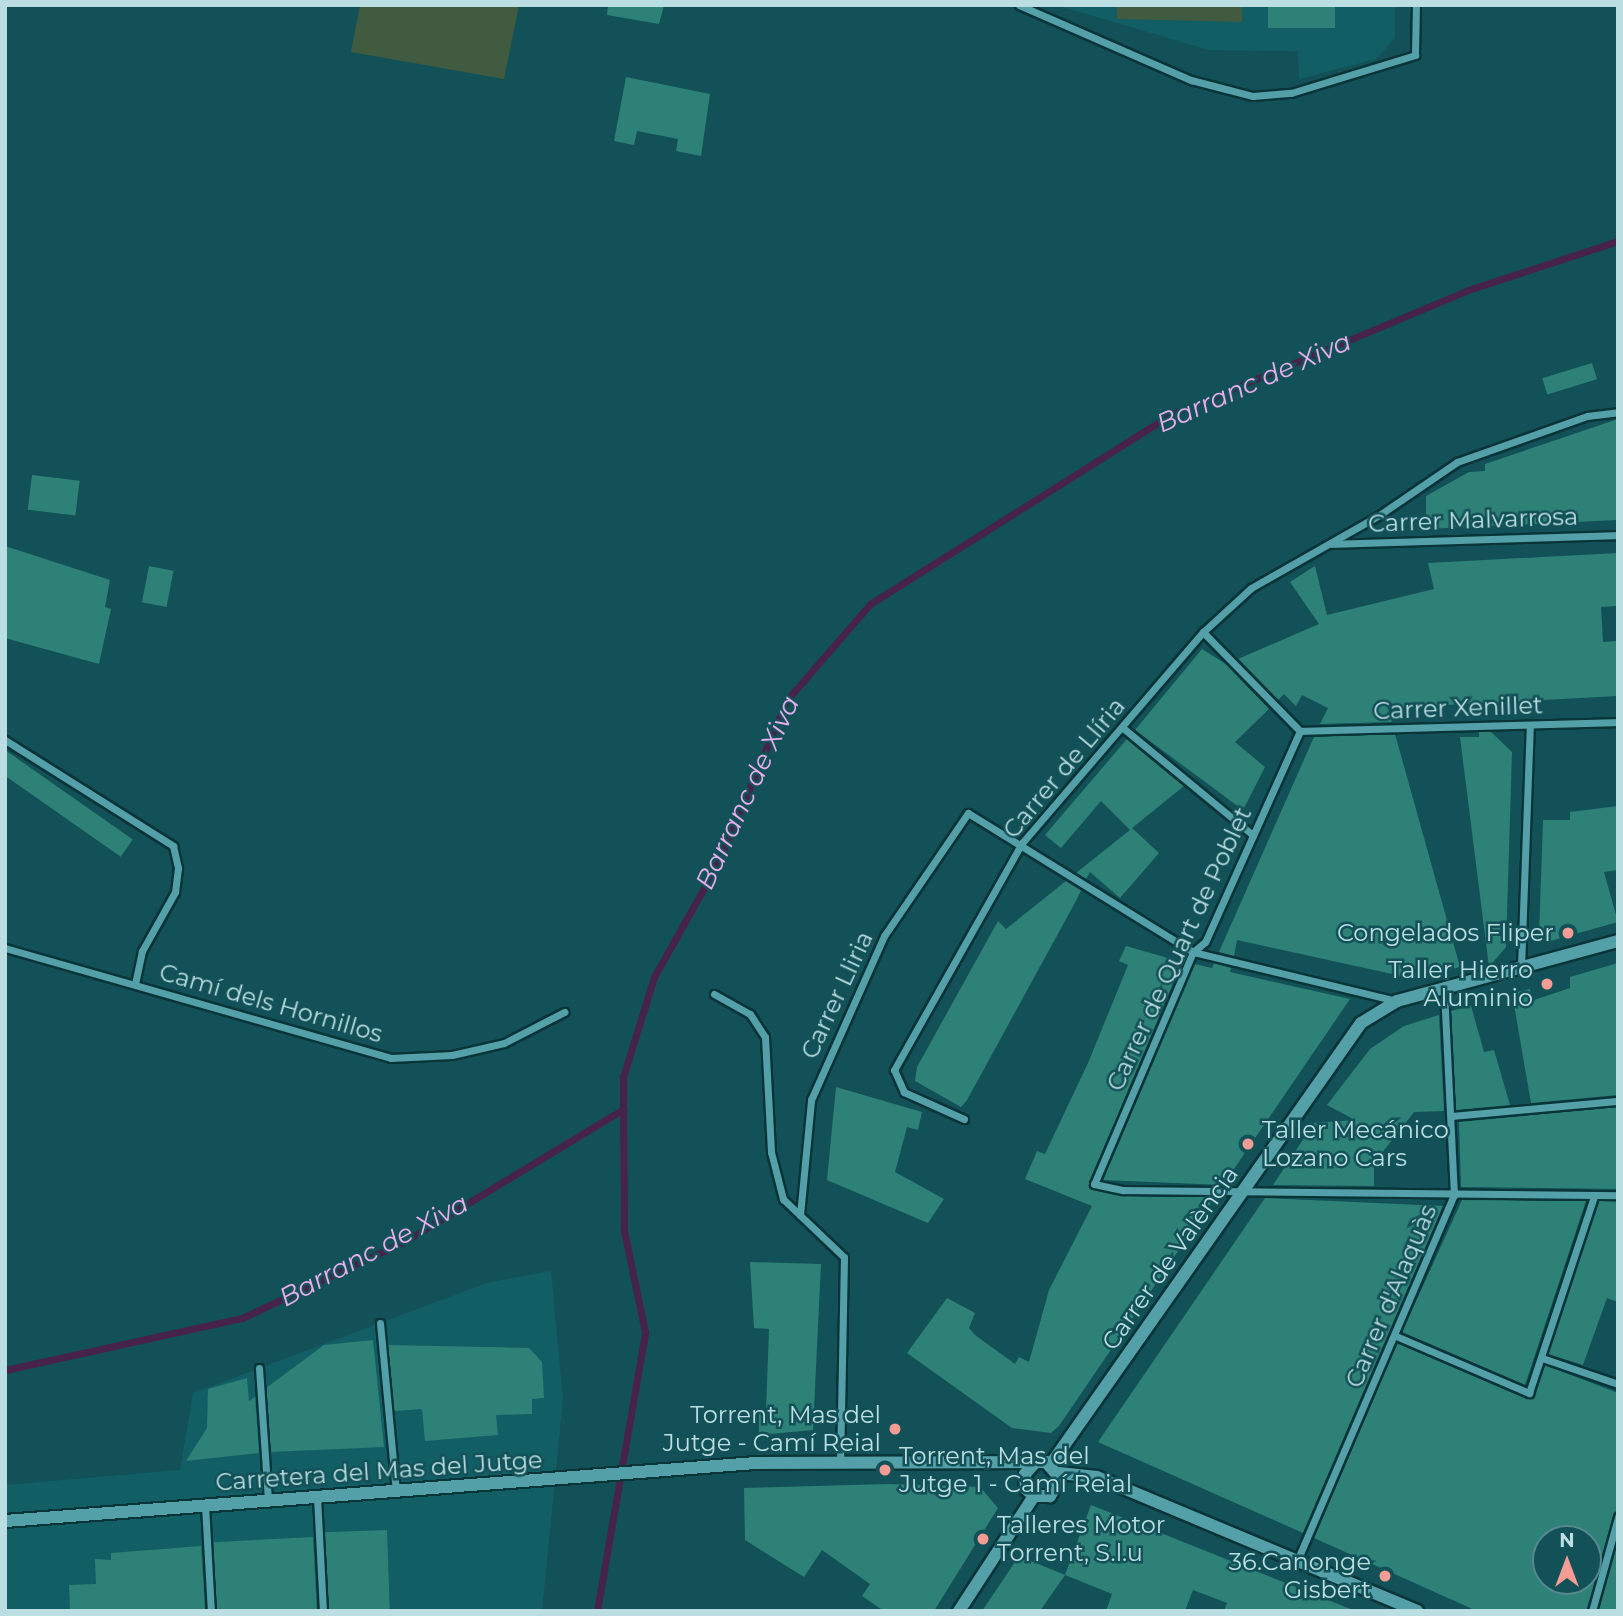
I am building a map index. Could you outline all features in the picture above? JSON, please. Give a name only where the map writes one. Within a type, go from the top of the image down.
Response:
[{"type":"street","points":[[1019,5],[1069,22],[1191,80],[1253,96],[1291,93],[1415,55],[1416,5]]},
{"type":"street","name":"Carrer de Llíria","points":[[964,1119],[904,1092],[894,1070],[1022,843],[1123,729],[1203,632],[1251,588],[1330,544],[1457,462],[1587,416],[1618,412]]},
{"type":"street","name":"Carrer Malvarrosa","points":[[1330,544],[1618,534]]},
{"type":"street","points":[[1203,632],[1300,732]]},
{"type":"street","name":"Carrer Xenillet","points":[[1300,732],[1618,722]]},
{"type":"street","points":[[1521,967],[1530,725]]},
{"type":"street","points":[[1123,729],[1253,835]]},
{"type":"street","name":"Carrer de Quart de Poblet","points":[[1243,1192],[1094,1184],[1193,952],[1205,943],[1300,732]]},
{"type":"street","points":[[5,740],[173,846],[178,868],[175,892],[142,951],[135,984]]},
{"type":"street","name":"Carrer Lliria","points":[[800,1215],[811,1100],[884,936],[968,813],[1022,843]]},
{"type":"street","points":[[1022,843],[1193,952],[1397,1002]]},
{"type":"street","name":"Carrer de València","points":[[1055,1468],[1361,1023],[1397,1002],[1618,941]]},
{"type":"street","name":"Camí dels Hornillos","points":[[5,948],[391,1058],[452,1055],[504,1043],[564,1012]]},
{"type":"street","name":"Carrer d'Alaquàs","points":[[1297,1561],[1396,1336],[1454,1195],[1444,990]]},
{"type":"street","points":[[714,994],[750,1014],[765,1037],[771,1152],[783,1199],[844,1257],[840,1463]]},
{"type":"street","points":[[1452,1116],[1618,1101]]},
{"type":"street","points":[[1243,1192],[1618,1195]]},
{"type":"street","points":[[1396,1336],[1529,1393],[1594,1196]]},
{"type":"street","points":[[380,1323],[396,1492]]},
{"type":"street","points":[[1542,1358],[1618,1384]]},
{"type":"street","points":[[259,1368],[268,1500]]},
{"type":"street","name":"Carretera del Mas del Jutge","points":[[5,1521],[205,1504],[464,1488],[755,1463],[1035,1463]]},
{"type":"street","points":[[1034,1496],[1024,1479],[1035,1463],[1097,1477],[1417,1611]]},
{"type":"street","points":[[959,1611],[1034,1496],[1054,1493],[1055,1468]]},
{"type":"street","points":[[317,1497],[323,1611]]},
{"type":"street","points":[[205,1504],[211,1611]]},
{"type":"street","points":[[1592,1611],[1618,1517]]},
{"type":"shaded area","points":[[1056,5],[1395,5],[1395,38],[1376,59],[1299,79],[1298,51],[1209,50]]},
{"type":"shaded area","points":[[551,1271],[563,1399],[542,1611],[5,1611],[5,1485],[180,1470],[193,1393],[487,1283]]},
{"type":"green space","points":[[360,5],[519,5],[504,79],[351,52]]},
{"type":"green space","points":[[1117,5],[1242,5],[1242,22],[1117,19]]},
{"type":"building","points":[[608,5],[664,5],[659,24],[607,15]]},
{"type":"building","points":[[1268,5],[1335,5],[1335,28],[1268,28]]},
{"type":"building","points":[[626,77],[710,94],[701,156],[676,151],[678,139],[637,131],[634,145],[614,141]]},
{"type":"building","points":[[1592,363],[1597,379],[1547,394],[1542,378]]},
{"type":"building","points":[[1618,419],[1618,520],[1426,529],[1426,496],[1469,472],[1485,471],[1485,464]]},
{"type":"building","points":[[32,475],[80,481],[75,516],[28,510]]},
{"type":"building","points":[[5,546],[110,580],[105,607],[111,609],[99,664],[5,638]]},
{"type":"building","points":[[1618,553],[1618,606],[1601,607],[1603,642],[1618,641],[1618,696],[1388,708],[1392,722],[1320,724],[1328,708],[1302,695],[1296,706],[1284,694],[1278,700],[1238,659],[1319,624],[1290,582],[1315,566],[1327,615],[1434,589],[1428,563]]},
{"type":"building","points":[[149,566],[174,571],[166,607],[142,602]]},
{"type":"building","points":[[1202,649],[1226,664],[1269,709],[1235,742],[1265,767],[1243,810],[1135,730]]},
{"type":"building","points":[[1479,732],[1491,732],[1512,752],[1506,947],[1489,967],[1460,737],[1479,737]]},
{"type":"building","points":[[1395,734],[1460,967],[1415,979],[1237,940],[1234,956],[1219,952],[1314,737]]},
{"type":"building","points":[[1127,739],[1184,786],[1132,828],[1159,853],[1120,898],[1090,872],[1086,879],[1076,873],[1130,830],[1101,801],[1061,848],[1045,835]]},
{"type":"building","points":[[5,750],[133,839],[121,857],[5,776]]},
{"type":"building","points":[[1618,806],[1618,870],[1604,872],[1618,922],[1547,942],[1539,936],[1543,820],[1570,820],[1570,812]]},
{"type":"building","points":[[1066,881],[1081,890],[1077,899],[967,1100],[961,1107],[915,1081],[917,1067],[998,921],[1006,929]]},
{"type":"building","points":[[1126,946],[1182,962],[1088,1186],[1123,1196],[1215,1197],[1059,1426],[1051,1433],[1012,1428],[907,1353],[947,1298],[975,1313],[969,1328],[975,1335],[1015,1364],[1019,1357],[1029,1362],[1049,1290],[1092,1206],[1025,1179],[1037,1151],[1045,1154],[1088,1063],[1128,965],[1119,961]]},
{"type":"building","points":[[1214,963],[1231,968],[1230,972],[1350,999],[1223,1185],[1103,1180],[1194,964],[1212,968]]},
{"type":"building","points":[[1618,963],[1618,1095],[1531,1103],[1512,993],[1530,989],[1531,1001],[1570,988],[1570,977]]},
{"type":"building","points":[[1471,1006],[1484,1052],[1494,1050],[1510,1105],[1456,1110],[1451,1011]]},
{"type":"building","points":[[1439,1015],[1444,1111],[1414,1112],[1374,1163],[1374,1186],[1273,1185],[1314,1123],[1355,1120],[1327,1105],[1370,1049],[1404,1026]]},
{"type":"building","points":[[836,1087],[922,1112],[918,1130],[907,1127],[895,1172],[944,1199],[928,1223],[827,1180]]},
{"type":"building","points":[[1618,1107],[1618,1189],[1461,1187],[1459,1122]]},
{"type":"building","points":[[1265,1198],[1443,1206],[1303,1533],[1098,1442]]},
{"type":"building","points":[[1462,1200],[1586,1201],[1525,1385],[1402,1332]]},
{"type":"building","points":[[1599,1201],[1618,1201],[1618,1302],[1607,1298],[1583,1365],[1548,1354]]},
{"type":"building","points":[[750,1262],[821,1264],[813,1430],[759,1435],[759,1411],[766,1411],[769,1329],[754,1328]]},
{"type":"building","points":[[373,1340],[384,1447],[271,1452],[266,1388],[324,1345]]},
{"type":"building","points":[[1397,1343],[1527,1399],[1535,1396],[1545,1365],[1618,1393],[1618,1511],[1602,1561],[1602,1525],[1532,1525],[1532,1595],[1591,1595],[1586,1611],[1477,1611],[1314,1538]]},
{"type":"building","points":[[388,1345],[529,1348],[542,1362],[544,1398],[532,1399],[532,1414],[496,1415],[498,1435],[425,1441],[422,1409],[394,1411]]},
{"type":"building","points":[[247,1378],[249,1401],[255,1397],[259,1453],[186,1461],[207,1428],[208,1389]]},
{"type":"building","points":[[888,1484],[980,1487],[998,1508],[934,1611],[884,1611],[862,1596],[870,1584],[822,1550],[804,1577],[745,1540],[744,1488]]},
{"type":"building","points":[[1091,1505],[1353,1610],[1224,1611],[1227,1603],[1193,1590],[1185,1611],[1106,1611],[1112,1594],[1065,1575]]},
{"type":"building","points":[[387,1530],[390,1611],[328,1611],[325,1532]]},
{"type":"building","points":[[313,1537],[317,1611],[217,1611],[213,1542]]},
{"type":"building","points":[[1618,1541],[1618,1611],[1598,1611]]},
{"type":"building","points":[[201,1546],[205,1611],[70,1611],[69,1585],[96,1584],[95,1559],[111,1560],[111,1553]]},
{"type":"building","points":[[1019,1556],[1065,1575],[1040,1611],[982,1611]]},
{"type":"waterway","name":"Barranc de Xiva","points":[[597,1611],[645,1332],[624,1231],[623,1077],[654,977],[718,863],[786,701],[870,604],[1172,414],[1468,290],[1618,241]]},
{"type":"waterway","name":"Barranc de Xiva","points":[[5,1370],[242,1318],[407,1240],[623,1109]]},
{"type":"place","name":"Congelados Fliper","points":[[1568,933]]},
{"type":"place","name":"Taller Hierro Aluminio","points":[[1547,984]]},
{"type":"place","name":"Taller Mecánico Lozano Cars","points":[[1248,1144]]},
{"type":"place","name":"Torrent, Mas del Jutge - Camí Reial","points":[[895,1429]]},
{"type":"place","name":"Torrent, Mas del Jutge 1 - Camí Reial","points":[[885,1470]]},
{"type":"place","name":"Talleres Motor Torrent, S.l.u","points":[[983,1539]]},
{"type":"place","name":"36.Canonge Gisbert","points":[[1385,1576]]}]
